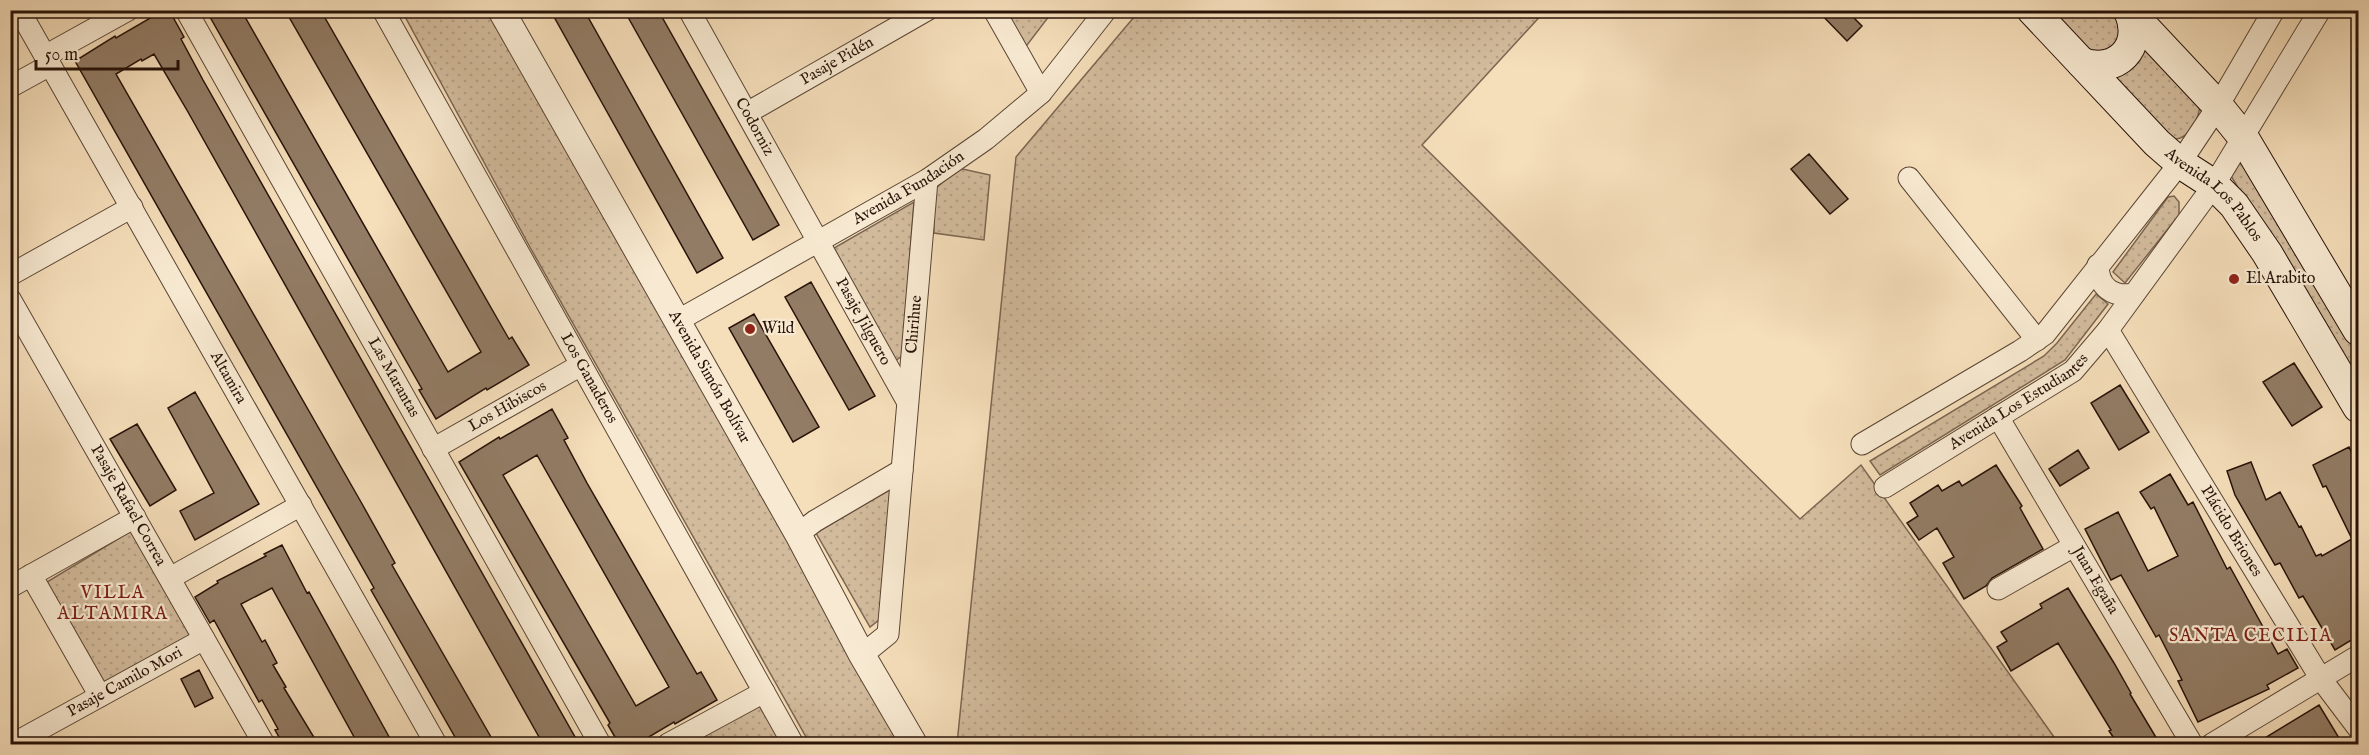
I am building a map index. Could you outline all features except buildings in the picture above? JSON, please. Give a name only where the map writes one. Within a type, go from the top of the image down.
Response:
[{"type":"main road","name":"Avenida Los Pablos","points":[[2032,10],[2157,143],[2180,163],[2214,185],[2240,213],[2358,407]]},
{"type":"main road","points":[[2082,63],[2090,66],[2108,65],[2124,56],[2133,40],[2134,22],[2129,12]]},
{"type":"main road","points":[[2129,12],[2218,106],[2243,137],[2358,330]]},
{"type":"street","name":"Altamira","points":[[20,10],[436,744]]},
{"type":"street","points":[[10,87],[47,60],[128,10]]},
{"type":"street","name":"Las Marantas","points":[[186,10],[600,744]]},
{"type":"street","name":"Los Ganaderos","points":[[383,10],[793,744]]},
{"type":"street","name":"Avenida Simón Bolívar","points":[[501,10],[798,534],[862,655],[914,744]]},
{"type":"street","name":"Codorniz","points":[[689,10],[819,243]]},
{"type":"street","name":"Pasaje Pidén","points":[[747,113],[927,10]]},
{"type":"street","points":[[994,10],[1041,93]]},
{"type":"street","points":[[1862,444],[2037,340],[2052,326],[2180,163],[2218,106],[2274,10]]},
{"type":"street","name":"Avenida Los Estudiantes","points":[[1885,488],[2073,371],[2108,330],[2214,185],[2320,10]]},
{"type":"street","name":"Avenida Fundación","points":[[677,321],[819,243],[927,180],[986,139],[1041,93],[1102,12]]},
{"type":"street","points":[[1909,178],[2037,340]]},
{"type":"street","name":"Chirihue","points":[[862,655],[888,634],[927,180]]},
{"type":"street","points":[[10,275],[132,207]]},
{"type":"street","name":"Pasaje Jilguero","points":[[819,243],[907,401]]},
{"type":"street","points":[[2098,265],[2100,280],[2110,291],[2117,295],[2134,294]]},
{"type":"street","name":"Pasaje Rafael Correa","points":[[10,299],[264,744]]},
{"type":"street","name":"Plácido Briones","points":[[2108,330],[2321,679],[2358,728]]},
{"type":"street","name":"Los Hibiscos","points":[[433,449],[581,365]]},
{"type":"street","name":"Juan Egaña","points":[[1998,417],[2192,744]]},
{"type":"street","points":[[798,534],[815,520],[902,470]]},
{"type":"street","points":[[170,578],[301,505]]},
{"type":"street","points":[[10,587],[135,517]]},
{"type":"street","points":[[1998,589],[2074,546]]},
{"type":"street","points":[[32,575],[100,696]]},
{"type":"street","name":"Pasaje Camilo Mori","points":[[13,744],[204,639]]},
{"type":"street","points":[[2212,744],[2358,656]]},
{"type":"street","points":[[668,744],[764,692]]},
{"type":"shaded area","points":[[1140,10],[1545,11],[1422,145],[1800,519],[1861,465],[2059,744],[957,744],[1016,157]]},
{"type":"shaded area","points":[[402,11],[492,11],[905,744],[810,744],[531,249]]},
{"type":"shaded area","points":[[1002,11],[1053,11],[1024,49]]},
{"type":"shaded area","points":[[2046,11],[2121,11],[2200,103],[2192,128],[2182,137],[2170,138]]},
{"type":"shaded area","points":[[2240,161],[2253,175],[2358,349],[2358,383],[2231,176]]},
{"type":"shaded area","points":[[958,168],[990,175],[984,240],[934,233],[933,191]]},
{"type":"shaded area","points":[[2174,196],[2179,202],[2179,215],[2125,283],[2113,272],[2168,197]]},
{"type":"shaded area","points":[[914,202],[902,356],[895,361],[834,248]]},
{"type":"shaded area","points":[[2096,294],[2108,304],[2065,360],[1880,475],[1870,461],[2044,356]]},
{"type":"shaded area","points":[[893,488],[880,619],[870,627],[816,533]]},
{"type":"shaded area","name":"VILLA ALTAMIRA","points":[[131,531],[191,635],[104,682],[47,582]]},
{"type":"shaded area","points":[[764,692],[793,744],[668,744]]},
{"type":"place","name":"El Arabito","points":[[2234,279]]},
{"type":"place","name":"Wild","points":[[750,329]]},
{"type":"district","name":"VILLA ALTAMIRA","points":[[113,603]]},
{"type":"district","name":"SANTA CECILIA","points":[[2251,636]]}]
